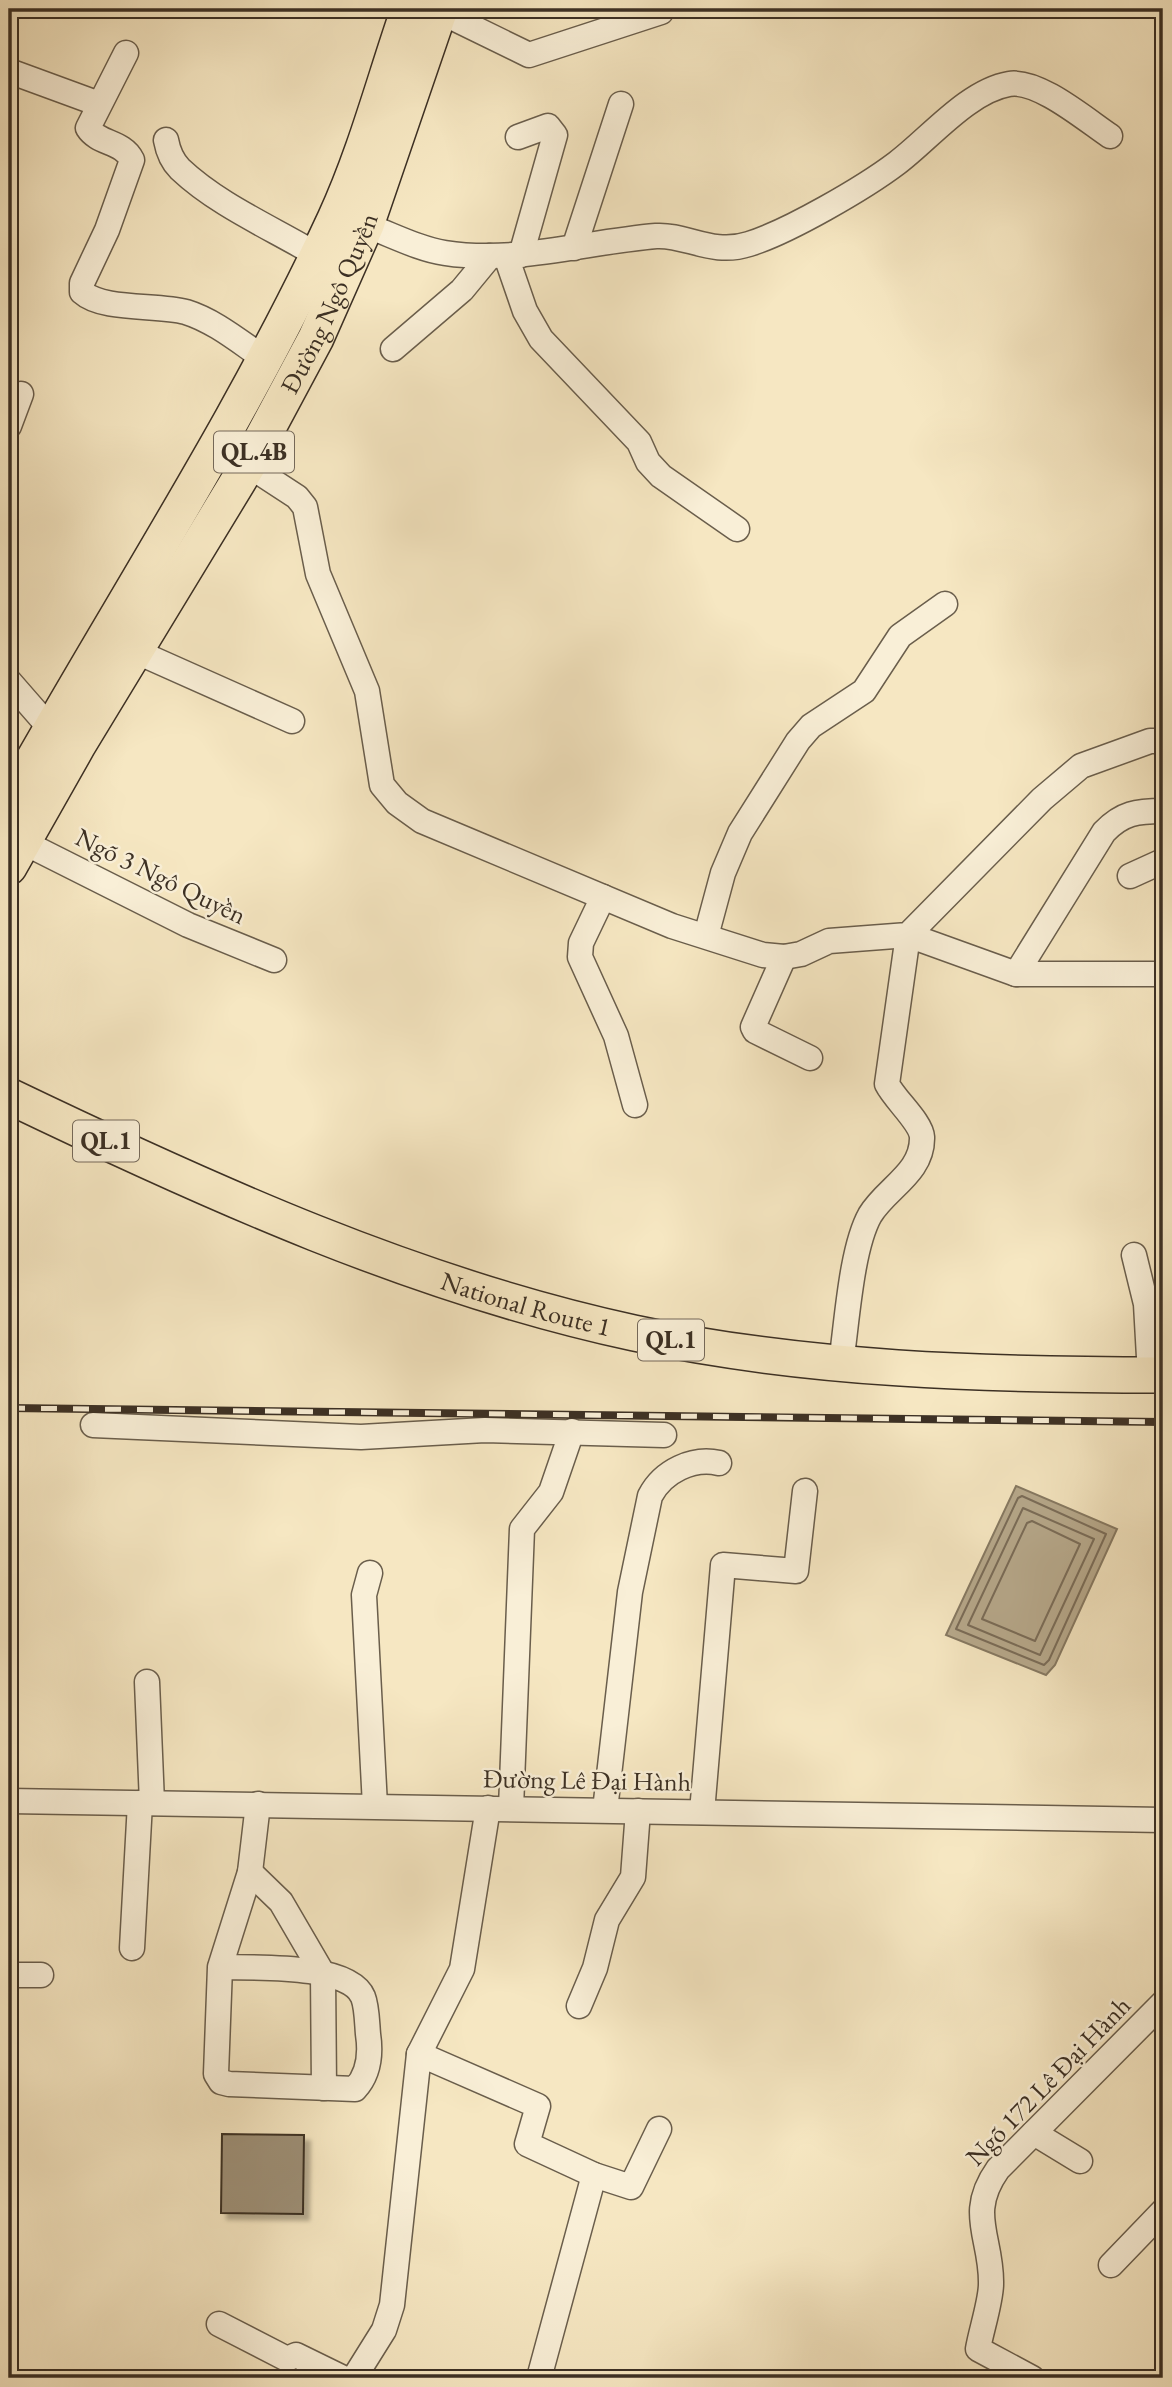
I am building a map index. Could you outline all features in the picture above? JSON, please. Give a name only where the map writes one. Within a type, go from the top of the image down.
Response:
[{"type":"highway","name":"Đường Ngô Quyền","points":[[9,803],[135,651],[248,465],[316,338],[351,220],[430,10]]},
{"type":"highway","name":"Đường Ngô Quyền","points":[[16,855],[64,737],[265,359],[317,255],[351,220]]},
{"type":"highway","name":"National Route 1","points":[[9,1096],[300,1225],[401,1266],[510,1301],[635,1333],[727,1350],[841,1363],[1072,1376],[1157,1375]]},
{"type":"street","points":[[430,10],[529,55],[661,12]]},
{"type":"street","points":[[126,53],[88,128],[92,134],[128,151],[132,160],[107,230],[82,283],[82,292],[98,301],[172,310],[201,317],[265,359]]},
{"type":"street","points":[[9,71],[99,104]]},
{"type":"street","points":[[351,220],[443,253],[506,256],[659,236],[716,248],[748,245],[870,181],[897,163],[960,109],[1009,83],[1037,88],[1110,136]]},
{"type":"street","points":[[574,248],[621,104]]},
{"type":"street","points":[[393,349],[506,256],[555,135],[548,126],[518,137]]},
{"type":"street","points":[[166,140],[169,155],[179,168],[220,198],[317,255]]},
{"type":"street","points":[[506,256],[525,311],[541,339],[639,442],[648,462],[661,476],[737,529]]},
{"type":"street","points":[[9,426],[21,394]]},
{"type":"street","points":[[215,452],[248,465],[297,497],[305,507],[318,574],[367,691],[382,785],[397,803],[422,821],[603,897],[763,955],[784,957],[801,954],[829,941],[908,935],[1016,974],[1163,974]]},
{"type":"street","points":[[706,936],[723,873],[740,833],[798,741],[811,726],[864,691],[900,636],[945,604]]},
{"type":"street","points":[[135,651],[292,721]]},
{"type":"street","points":[[9,681],[64,737]]},
{"type":"street","points":[[841,1363],[856,1263],[868,1218],[885,1194],[913,1168],[922,1141],[921,1129],[894,1098],[887,1084],[908,935],[1042,799],[1081,766],[1150,741],[1163,741]]},
{"type":"street","points":[[1016,974],[1104,832],[1116,819],[1134,811],[1163,811]]},
{"type":"street","name":"Ngõ 3 Ngô Quyền","points":[[16,855],[274,960]]},
{"type":"street","points":[[1130,876],[1163,861]]},
{"type":"street","points":[[603,897],[581,943],[580,957],[616,1036],[635,1105]]},
{"type":"street","points":[[784,957],[753,1027],[810,1058]]},
{"type":"street","points":[[1134,1255],[1146,1304],[1157,1375]]},
{"type":"street","points":[[93,1425],[360,1437],[485,1430],[664,1435]]},
{"type":"street","points":[[354,2378],[384,2330],[392,2305],[419,2054],[462,1969],[499,1808],[522,1530],[551,1492],[572,1431]]},
{"type":"street","points":[[606,1810],[630,1592],[650,1496],[657,1482],[680,1468],[706,1460],[719,1463]]},
{"type":"street","points":[[702,1812],[723,1565],[796,1570],[805,1491]]},
{"type":"street","points":[[370,1573],[364,1595],[374,1806]]},
{"type":"street","points":[[132,1948],[146,1803],[148,1682]]},
{"type":"street","name":"Đường Lê Đại Hành","points":[[9,1801],[1163,1819]]},
{"type":"street","points":[[220,1967],[323,1974],[341,1979],[362,1995],[369,2039],[368,2066],[363,2080],[355,2089],[324,2088],[221,2082],[216,2074],[220,1967],[250,1872],[258,1804]]},
{"type":"street","points":[[579,2006],[595,1968],[607,1920],[633,1877],[638,1811]]},
{"type":"street","points":[[250,1872],[281,1902],[323,1974],[324,2088]]},
{"type":"street","points":[[9,1975],[41,1975]]},
{"type":"street","name":"Ngõ 172 Lê Đại Hành","points":[[1032,2378],[978,2349],[991,2286],[982,2227],[982,2195],[998,2169],[1163,2003]]},
{"type":"street","points":[[419,2054],[538,2106],[527,2144],[594,2175],[631,2187],[659,2129]]},
{"type":"street","points":[[1034,2133],[1080,2161]]},
{"type":"street","points":[[539,2378],[594,2175]]},
{"type":"street","points":[[1111,2265],[1163,2211]]},
{"type":"street","points":[[219,2324],[287,2359],[296,2355],[343,2378]]},
{"type":"water","points":[[1016,1486],[1117,1529],[1055,1665],[1046,1675],[946,1635]]},
{"type":"building","points":[[1155,873],[1163,873],[1163,946],[1156,946]]},
{"type":"building","points":[[222,2134],[304,2135],[303,2214],[221,2213]]},
{"type":"railway","points":[[9,1408],[1163,1422]]}]
